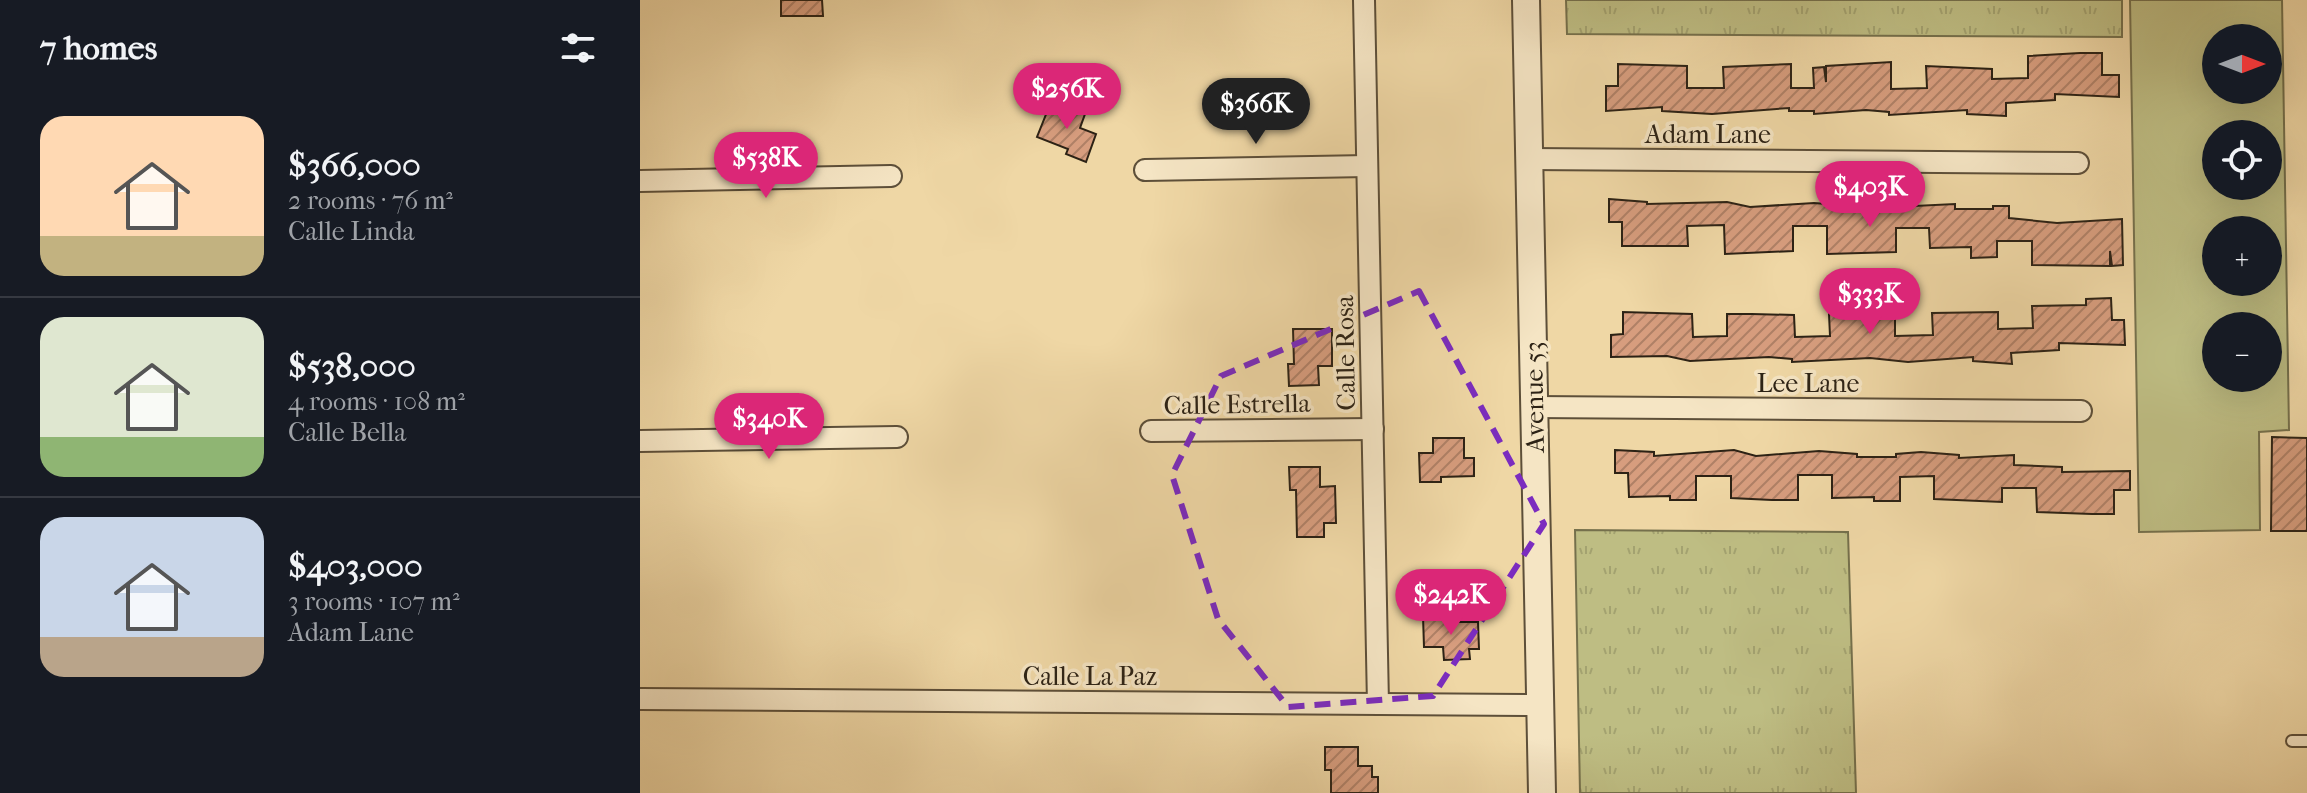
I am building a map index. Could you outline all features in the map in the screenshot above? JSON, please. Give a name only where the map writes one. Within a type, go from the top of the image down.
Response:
[{"type":"street","name":"Calle Rosa","points":[[1364,0],[1378,704]]},
{"type":"street","name":"Avenue 53","points":[[1526,0],[1542,793]]},
{"type":"street","name":"Adam Lane","points":[[1529,159],[2078,163]]},
{"type":"street","points":[[1145,170],[1367,166]]},
{"type":"street","points":[[640,181],[891,176]]},
{"type":"street","name":"Lee Lane","points":[[1534,407],[2081,411]]},
{"type":"street","name":"Calle Estrella","points":[[1151,431],[1373,429]]},
{"type":"street","points":[[640,441],[897,437]]},
{"type":"street","name":"Calle La Paz","points":[[640,699],[1540,705]]},
{"type":"lane","points":[[2292,741],[2307,741]]},
{"type":"highlighted area","points":[[1419,291],[1544,524],[1433,696],[1288,707],[1218,619],[1172,475],[1221,376]]},
{"type":"green space","points":[[1566,0],[2122,0],[2122,37],[1567,34]]},
{"type":"green space","points":[[2130,0],[2282,0],[2289,430],[2259,432],[2260,530],[2139,532]]},
{"type":"green space","points":[[1575,530],[1848,532],[1856,793],[1580,793]]},
{"type":"building","points":[[781,0],[822,0],[823,16],[781,16]]},
{"type":"building","points":[[2102,53],[2102,75],[2119,75],[2119,97],[2055,94],[2055,100],[2006,103],[2006,116],[1967,114],[1967,110],[1889,115],[1889,112],[1866,110],[1814,114],[1814,111],[1789,111],[1789,108],[1712,114],[1662,111],[1662,107],[1606,111],[1606,86],[1618,86],[1618,64],[1687,66],[1687,88],[1724,88],[1723,67],[1791,64],[1791,88],[1814,88],[1813,68],[1824,67],[1826,82],[1826,66],[1891,62],[1891,89],[1927,88],[1926,66],[1992,69],[1992,79],[2028,78],[2028,56]]},
{"type":"building","points":[[1051,102],[1085,114],[1080,128],[1096,134],[1086,162],[1066,154],[1068,149],[1037,137]]},
{"type":"building","points":[[1609,199],[1647,204],[1727,202],[1750,207],[1814,203],[1852,206],[1852,209],[1955,204],[1955,209],[2009,206],[2009,218],[2057,223],[2122,219],[2123,265],[2112,266],[2110,251],[2110,266],[2032,265],[2032,241],[1997,241],[1997,257],[1971,258],[1971,247],[1930,248],[1929,228],[1896,228],[1896,252],[1827,254],[1827,226],[1793,226],[1793,251],[1725,254],[1724,225],[1687,226],[1688,246],[1622,246],[1622,222],[1609,222]]},
{"type":"building","points":[[2111,298],[2112,320],[2124,320],[2125,345],[2059,343],[2059,350],[2011,353],[2012,364],[1973,361],[1973,357],[1908,362],[1870,358],[1792,362],[1792,359],[1769,357],[1690,361],[1667,356],[1611,357],[1611,335],[1623,334],[1623,312],[1692,314],[1693,337],[1727,336],[1727,314],[1794,315],[1795,337],[1830,336],[1829,314],[1895,316],[1895,336],[1933,335],[1932,313],[1998,312],[1998,329],[2033,328],[2032,306],[2086,305],[2086,299]]},
{"type":"building","points":[[1293,329],[1332,329],[1332,366],[1318,366],[1319,385],[1289,386],[1288,364],[1294,364]]},
{"type":"building","points":[[2272,437],[2307,438],[2307,531],[2271,531]]},
{"type":"building","points":[[1433,438],[1464,438],[1464,458],[1474,458],[1474,476],[1441,477],[1441,482],[1420,482],[1419,453],[1433,453]]},
{"type":"building","points":[[1615,450],[1654,452],[1654,456],[1734,450],[1756,456],[1819,451],[1857,454],[1857,457],[1896,457],[1896,454],[1921,452],[1959,455],[1959,458],[2014,455],[2014,465],[2062,467],[2062,472],[2130,471],[2130,490],[2114,490],[2114,514],[2037,512],[2036,488],[2002,488],[2002,502],[1934,499],[1934,476],[1900,477],[1900,501],[1874,501],[1874,497],[1832,498],[1832,475],[1798,475],[1798,500],[1731,498],[1731,476],[1696,476],[1696,500],[1670,500],[1670,496],[1629,497],[1628,473],[1615,473]]},
{"type":"building","points":[[1289,467],[1320,467],[1320,487],[1335,486],[1336,523],[1324,523],[1324,537],[1297,537],[1296,490],[1290,490]]},
{"type":"building","points":[[1445,615],[1445,622],[1478,622],[1479,649],[1469,649],[1470,659],[1444,660],[1443,647],[1424,647],[1423,616]]},
{"type":"building","points":[[1325,747],[1358,747],[1358,766],[1372,766],[1372,777],[1378,777],[1378,793],[1331,793],[1331,770],[1325,770]]}]
